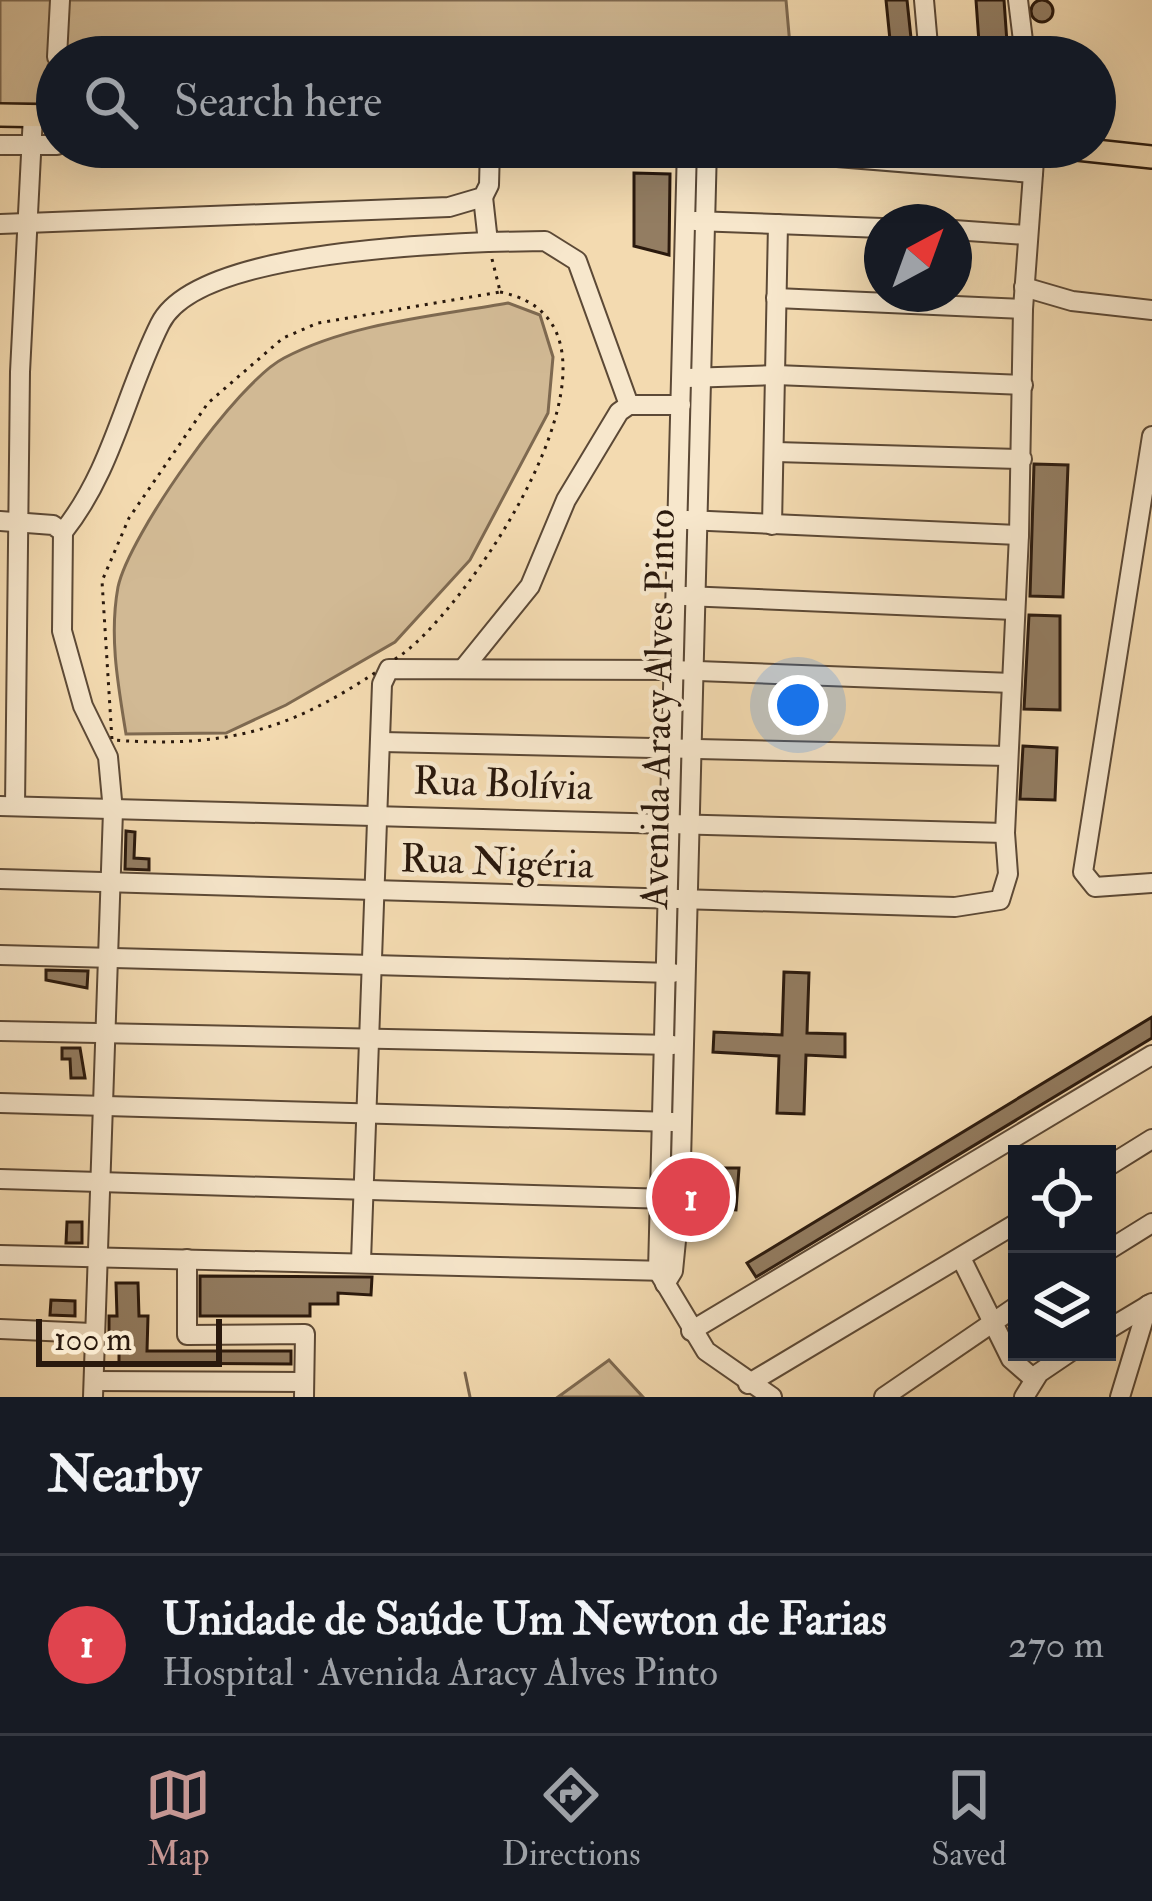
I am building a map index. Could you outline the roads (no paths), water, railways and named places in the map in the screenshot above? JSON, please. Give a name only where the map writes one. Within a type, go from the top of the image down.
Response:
[{"type":"main road","points":[[0,115],[36,116]]},
{"type":"main road","points":[[1116,153],[1152,157]]},
{"type":"street","points":[[59,36],[60,0]]},
{"type":"street","points":[[924,0],[927,36]]},
{"type":"street","points":[[1018,0],[1022,36]]},
{"type":"street","points":[[8,806],[10,371],[25,297],[36,138]]},
{"type":"street","points":[[0,145],[36,145]]},
{"type":"street","points":[[488,242],[483,197],[489,168]]},
{"type":"street","name":"Avenida Aracy Alves Pinto","points":[[675,974],[689,901],[671,748],[682,670],[695,221],[689,168]]},
{"type":"street","name":"Avenida Aracy Alves Pinto","points":[[695,221],[706,168]]},
{"type":"street","points":[[981,168],[1033,172]]},
{"type":"street","points":[[1004,833],[1022,459],[1023,309],[1033,168]]},
{"type":"street","points":[[0,224],[449,207],[483,197]]},
{"type":"street","points":[[695,221],[864,227]]},
{"type":"street","points":[[772,525],[778,224]]},
{"type":"street","points":[[972,231],[1027,235]]},
{"type":"street","points":[[187,1259],[187,1335],[304,1334],[304,1389],[93,1389],[112,811],[108,757],[83,706],[62,631],[63,532],[98,480],[158,326],[182,295],[214,279],[347,252],[544,241],[577,262],[629,405]]},
{"type":"street","points":[[1024,287],[1072,301],[1152,310]]},
{"type":"street","points":[[0,297],[25,297]]},
{"type":"street","points":[[776,298],[1023,309]]},
{"type":"street","points":[[690,378],[776,375],[1023,385]]},
{"type":"street","name":"Avenida Aracy Alves Pinto","points":[[686,520],[681,405],[690,378]]},
{"type":"street","points":[[463,669],[530,586],[566,500],[612,422],[629,405],[681,405]]},
{"type":"street","points":[[1152,436],[1083,872],[1095,887],[1152,883]]},
{"type":"street","points":[[776,452],[1022,459]]},
{"type":"street","points":[[686,520],[1019,535]]},
{"type":"street","points":[[9,521],[53,525],[63,532]]},
{"type":"street","points":[[683,595],[1015,610]]},
{"type":"street","points":[[361,1261],[382,685],[395,667],[682,670],[1012,683]]},
{"type":"street","name":"Avenida Aracy Alves Pinto","points":[[665,1275],[675,974],[668,900],[692,748],[682,670]]},
{"type":"street","points":[[382,742],[1008,756]]},
{"type":"street","name":"Rua Bolívia","points":[[8,806],[1004,833]]},
{"type":"street","name":"Rua Nigéria","points":[[0,879],[992,906],[1006,889],[1004,833]]},
{"type":"street","points":[[0,955],[675,974]]},
{"type":"street","points":[[0,1030],[674,1046]]},
{"type":"street","points":[[691,1331],[1152,1054]]},
{"type":"street","points":[[0,1103],[672,1122]]},
{"type":"street","points":[[1116,1161],[1152,1139]]},
{"type":"street","points":[[0,1179],[670,1199]]},
{"type":"street","points":[[1116,1245],[1152,1223]]},
{"type":"street","points":[[748,1384],[1008,1229]]},
{"type":"street","points":[[0,1255],[361,1261],[665,1275],[706,1352],[772,1397]]},
{"type":"street","points":[[961,1258],[1029,1388],[1060,1361]]},
{"type":"street","points":[[1116,1325],[1150,1304]]},
{"type":"street","points":[[1120,1397],[1150,1304]]},
{"type":"street","points":[[884,1397],[1008,1311]]},
{"type":"street","points":[[0,1329],[92,1333]]},
{"type":"waterway","points":[[465,1373],[470,1397]]},
{"type":"place","name":"Unidade de Saúde Um Newton de Farias","points":[[691,1197]]}]
